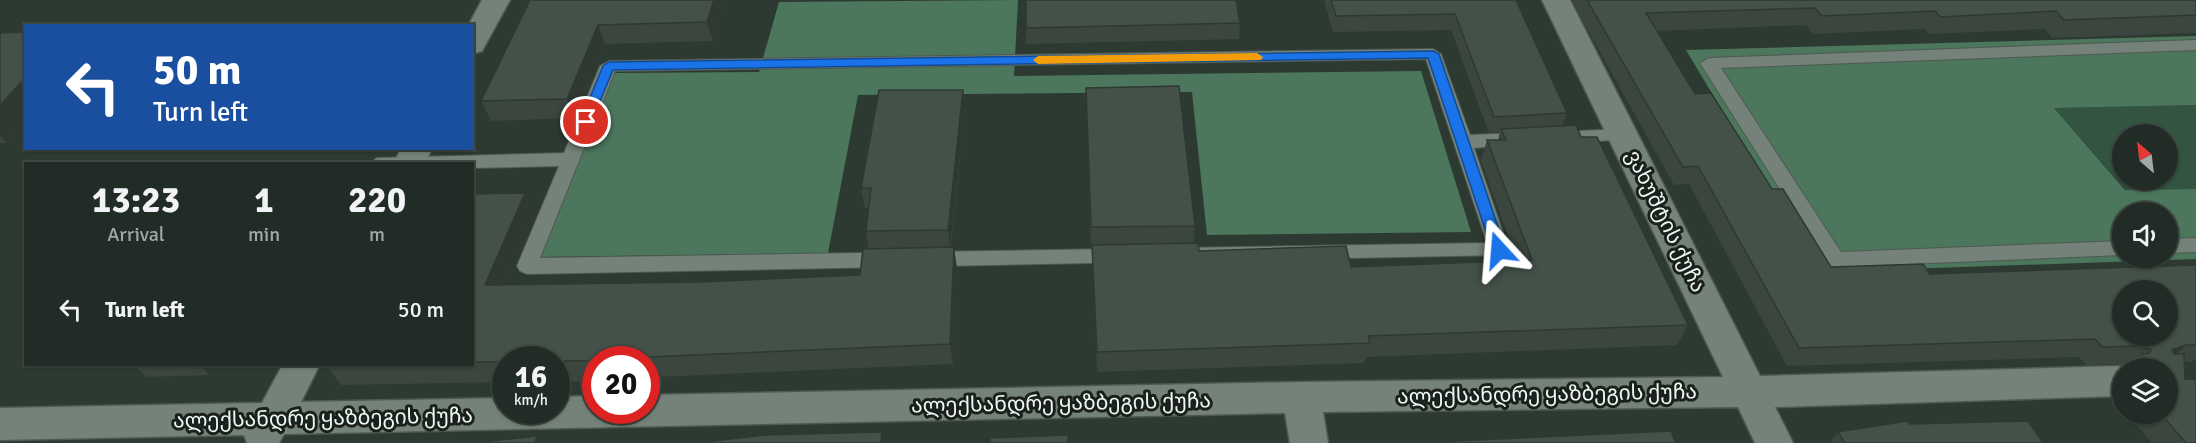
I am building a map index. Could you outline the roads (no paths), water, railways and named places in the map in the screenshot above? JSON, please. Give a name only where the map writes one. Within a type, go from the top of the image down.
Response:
[{"type":"street","points":[[474,41],[496,0]]},
{"type":"street","name":"ვახუშტის ქუჩა","points":[[1556,0],[1774,443]]},
{"type":"street","points":[[265,432],[301,366]]},
{"type":"street","name":"ალექსანდრე ყაზბეგის ქუჩა","points":[[0,424],[265,432],[1302,397],[1750,392],[2112,381]]},
{"type":"street","points":[[1302,397],[1309,443]]},
{"type":"lane","points":[[2112,248],[1835,260],[1709,63],[2196,45]]},
{"type":"lane","points":[[1433,54],[1499,250],[527,266],[571,159],[609,66],[1433,54]]},
{"type":"lane","points":[[1463,142],[1623,135]]},
{"type":"lane","points":[[450,162],[571,159]]},
{"type":"lane","points":[[2178,246],[2196,245]]}]
